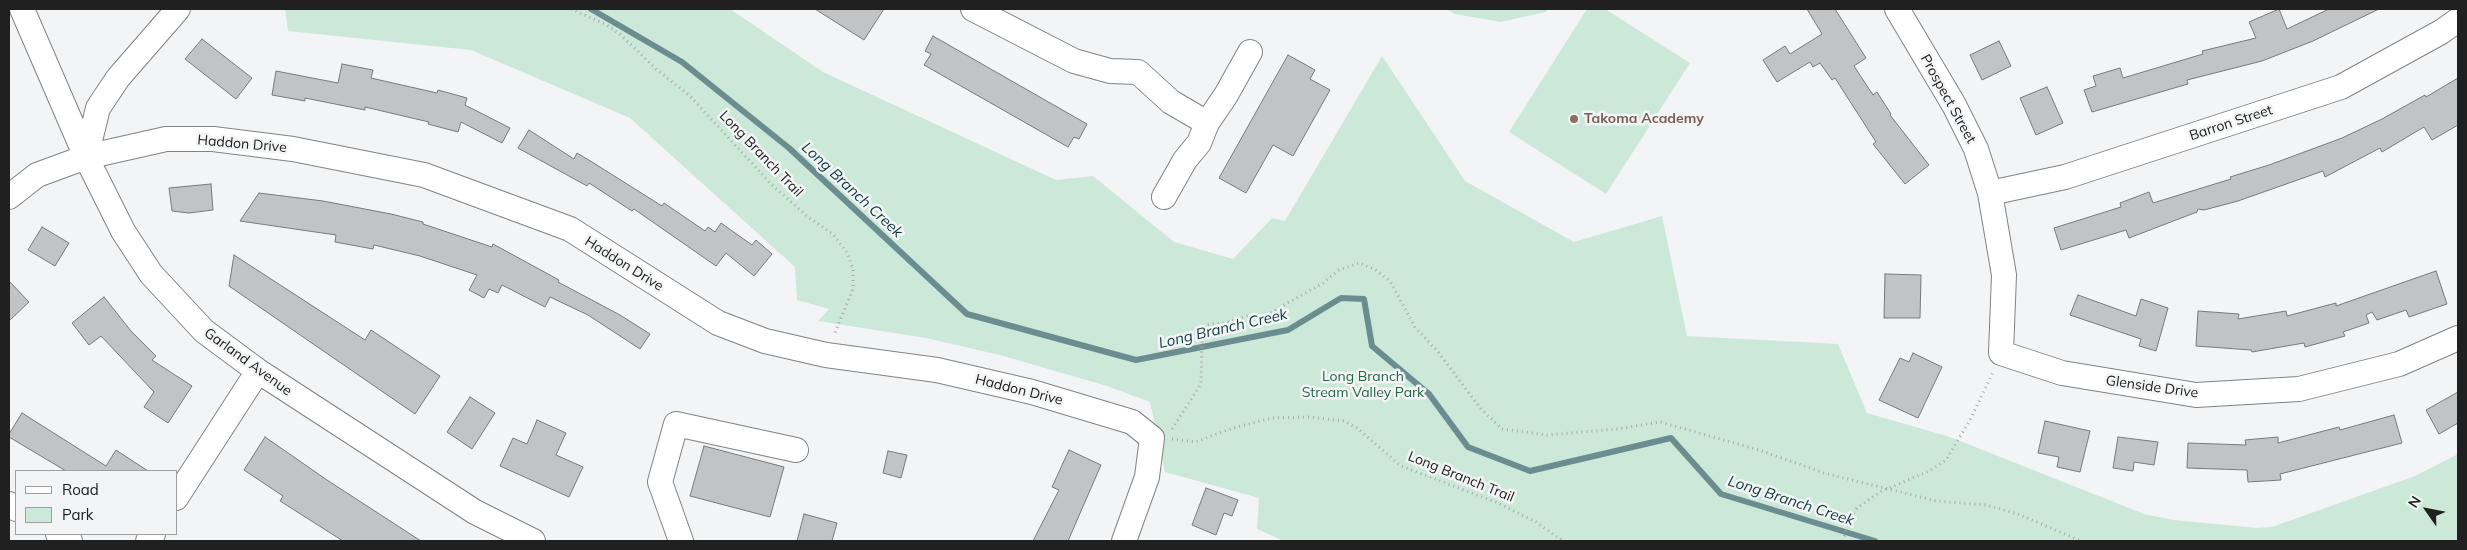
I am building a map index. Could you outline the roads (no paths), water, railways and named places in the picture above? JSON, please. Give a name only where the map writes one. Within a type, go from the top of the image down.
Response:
[{"type":"street","name":"Garland Avenue","points":[[22,9],[86,157],[123,231],[151,274],[204,331],[258,371],[475,512],[533,541]]},
{"type":"street","points":[[86,157],[98,108],[118,78],[178,9]]},
{"type":"street","points":[[973,9],[1074,61],[1110,71],[1138,72],[1171,102],[1207,123]]},
{"type":"street","name":"Prospect Street","points":[[1897,9],[1954,105],[1976,149],[1990,193]]},
{"type":"street","name":"Barron Street","points":[[1990,193],[2065,177],[2341,87],[2441,32],[2458,20]]},
{"type":"street","points":[[1164,197],[1185,160],[1199,143],[1207,123],[1226,95],[1250,52]]},
{"type":"street","name":"Haddon Drive","points":[[9,197],[37,175],[86,157],[166,139],[212,139],[293,149],[424,175],[570,229],[718,323],[765,341],[826,355],[937,370],[1032,392],[1132,422],[1161,435],[1124,541]]},
{"type":"street","name":"Glenside Drive","points":[[1990,193],[2004,275],[2001,353],[2062,373],[2196,395],[2299,389],[2399,364],[2458,338]]},
{"type":"street","points":[[178,495],[258,371]]},
{"type":"street","points":[[681,541],[660,482],[676,424],[796,450]]},
{"type":"waterway","name":"Long Branch Creek","points":[[591,9],[682,62],[789,148],[967,314],[1136,360],[1288,330],[1341,298],[1364,299],[1372,346],[1429,394],[1468,447],[1530,471],[1671,438],[1721,494],[1875,541]]},
{"type":"place","name":"Takoma Academy","points":[[1574,119]]},
{"type":"park label","name":"Long Branch Stream Valley Park","points":[[1363,386]]}]
